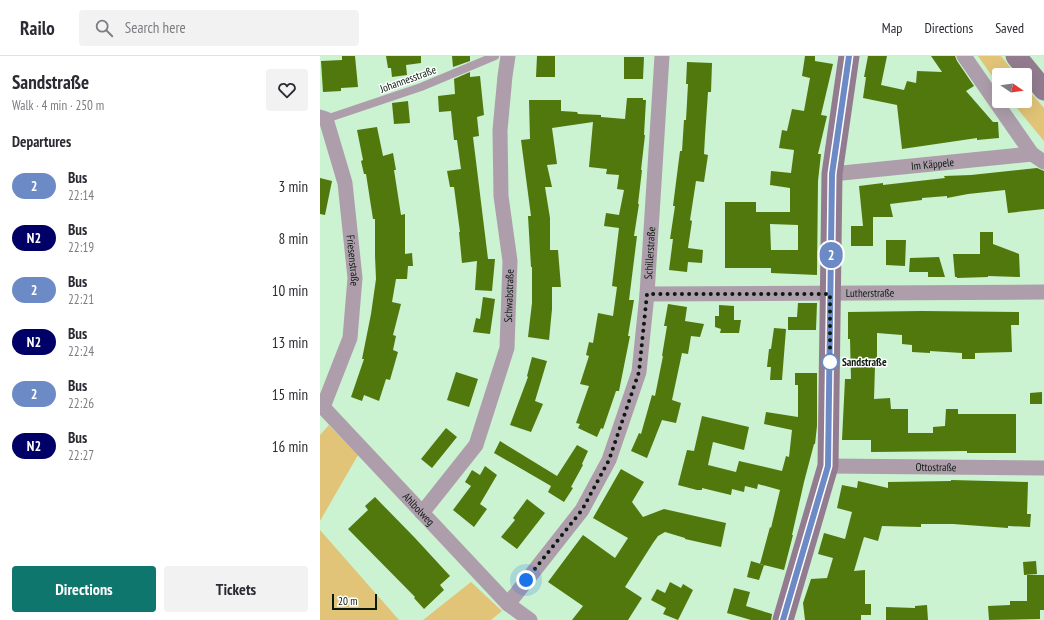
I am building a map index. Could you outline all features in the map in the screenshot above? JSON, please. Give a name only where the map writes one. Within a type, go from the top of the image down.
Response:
[{"type":"main road","points":[[783,620],[828,466],[832,174],[849,56]]},
{"type":"main road","points":[[1016,56],[1044,90]]},
{"type":"street","name":"Schwabstraße","points":[[422,513],[476,445],[507,348],[510,261],[501,196],[500,130],[508,56]]},
{"type":"street","name":"Schillerstraße","points":[[517,614],[582,510],[609,460],[639,372],[647,294],[662,56]]},
{"type":"street","points":[[964,56],[985,88],[1038,158]]},
{"type":"street","name":"Friesenstraße","points":[[322,405],[350,338],[355,278],[345,183],[323,118]]},
{"type":"street","name":"Im Käppele","points":[[832,174],[1038,158]]},
{"type":"street","name":"Lutherstraße","points":[[647,294],[1044,292]]},
{"type":"street","name":"Ahlbolweg","points":[[322,405],[517,614]]},
{"type":"street","name":"Ottostraße","points":[[828,466],[1044,468]]},
{"type":"lane","name":"Johannesstraße","points":[[323,118],[421,87],[495,56]]},
{"type":"shaded area","points":[[978,56],[1001,56],[1010,68],[992,68],[992,76]]},
{"type":"shaded area","points":[[1032,94],[1044,108],[1044,141],[1017,108],[1032,108]]},
{"type":"shaded area","points":[[329,425],[358,455],[320,521],[320,435]]},
{"type":"shaded area","points":[[320,530],[399,620],[320,620]]},
{"type":"shaded area","points":[[471,582],[502,611],[491,620],[423,620]]},
{"type":"building","points":[[342,56],[355,56],[358,87],[341,88],[341,91],[323,92],[321,61],[342,60]]},
{"type":"building","points":[[386,56],[421,56],[421,63],[406,65],[407,75],[392,77],[391,68],[388,68]]},
{"type":"building","points":[[452,56],[470,56],[470,61],[453,67]]},
{"type":"building","points":[[537,56],[555,56],[555,77],[536,77]]},
{"type":"building","points":[[805,56],[815,56],[815,61],[833,64],[821,115],[827,116],[818,154],[821,154],[818,181],[817,275],[771,273],[771,268],[725,268],[725,202],[756,202],[756,212],[790,212],[790,188],[770,185],[771,171],[791,173],[794,150],[779,148],[782,130],[787,131],[792,109],[804,111],[810,78],[802,76]],"holes":[[[770,224],[798,225],[798,250],[771,250]]]},
{"type":"building","points":[[868,56],[887,56],[881,85],[904,90],[907,81],[916,83],[917,71],[942,72],[931,56],[955,56],[974,86],[966,91],[993,122],[998,122],[999,138],[977,140],[977,138],[902,149],[897,105],[863,98],[866,77],[864,77]]},
{"type":"building","points":[[624,57],[644,57],[643,79],[624,79]]},
{"type":"building","points":[[687,62],[712,63],[711,92],[708,92],[704,154],[708,155],[704,182],[696,181],[690,220],[692,221],[688,248],[703,250],[702,263],[688,262],[687,272],[669,270],[673,239],[670,239],[675,206],[673,206],[680,151],[682,151],[684,120],[686,120],[688,84],[686,84]]},
{"type":"building","points":[[470,72],[470,77],[480,76],[484,115],[477,117],[479,136],[473,137],[488,259],[495,259],[492,291],[475,290],[477,261],[462,263],[460,232],[454,187],[450,187],[447,171],[461,169],[457,140],[454,140],[451,111],[439,112],[438,96],[455,94],[454,79]]},
{"type":"building","points":[[627,98],[643,98],[643,100],[646,100],[645,135],[639,204],[634,236],[637,236],[629,300],[634,300],[628,336],[630,336],[619,391],[616,391],[603,429],[601,428],[597,437],[578,428],[580,424],[576,423],[589,386],[580,384],[589,356],[586,355],[589,342],[593,343],[598,313],[613,316],[617,287],[612,286],[619,228],[604,226],[606,213],[619,215],[624,190],[617,189],[619,175],[606,174],[607,169],[589,167],[593,122],[552,128],[557,164],[547,165],[552,187],[545,187],[550,218],[550,250],[558,250],[561,287],[552,287],[552,309],[549,340],[528,337],[532,303],[532,267],[528,216],[531,216],[521,140],[530,139],[529,100],[561,100],[561,111],[625,119]]},
{"type":"building","points":[[408,101],[410,123],[394,124],[392,103]]},
{"type":"building","points":[[377,127],[383,156],[393,153],[401,215],[405,214],[405,254],[412,253],[413,266],[408,266],[407,279],[396,279],[392,302],[401,304],[393,335],[396,336],[393,350],[398,352],[390,380],[386,379],[379,401],[364,395],[362,401],[351,397],[364,359],[362,359],[376,279],[375,219],[373,219],[366,174],[364,174],[361,161],[363,160],[357,130]]},
{"type":"building","points":[[1037,168],[1044,171],[1044,209],[1008,213],[1005,190],[947,198],[947,196],[922,198],[922,200],[890,204],[893,217],[873,217],[873,246],[851,246],[851,226],[863,226],[859,186],[883,183],[883,185],[945,178],[944,176],[971,175]]},
{"type":"building","points":[[320,178],[332,181],[325,215],[320,214]]},
{"type":"building","points":[[980,232],[993,232],[993,244],[1019,254],[1020,277],[955,277],[953,254],[980,254]]},
{"type":"building","points":[[886,240],[906,240],[905,266],[886,265]]},
{"type":"building","points":[[939,257],[945,277],[928,277],[928,272],[909,272],[910,258]]},
{"type":"building","points":[[483,297],[495,299],[490,334],[473,332],[476,318],[480,319]]},
{"type":"building","points":[[798,303],[817,303],[816,330],[788,330],[788,317],[797,317]]},
{"type":"building","points":[[668,304],[687,307],[685,321],[704,324],[700,337],[691,336],[688,354],[682,353],[672,400],[681,403],[676,423],[662,420],[647,458],[631,451],[639,433],[641,434],[652,395],[655,396],[663,356],[667,326],[664,326]]},
{"type":"building","points":[[719,305],[734,306],[734,320],[741,320],[739,333],[720,333],[721,329],[715,327],[715,316],[719,316]]},
{"type":"building","points":[[848,312],[1019,312],[1019,325],[1011,325],[1012,352],[975,353],[975,359],[962,359],[962,353],[930,351],[930,353],[912,352],[912,345],[902,344],[902,335],[877,333],[877,366],[875,366],[874,399],[890,398],[891,409],[908,409],[908,433],[933,433],[933,427],[945,426],[946,409],[958,409],[958,414],[1016,414],[1016,453],[967,453],[967,451],[871,452],[871,440],[842,440],[845,379],[851,379],[850,339],[848,339]]},
{"type":"building","points":[[774,328],[786,329],[782,380],[770,380],[771,367],[767,367],[769,349],[771,349]]},
{"type":"building","points":[[532,357],[547,361],[535,401],[543,404],[531,432],[510,425],[528,377]]},
{"type":"building","points":[[456,372],[478,379],[469,407],[447,400]]},
{"type":"building","points":[[795,373],[817,373],[817,426],[815,444],[804,482],[784,570],[760,564],[770,527],[771,528],[780,490],[758,484],[757,489],[745,486],[744,492],[732,489],[731,495],[702,488],[702,490],[697,490],[678,485],[687,450],[694,451],[702,416],[749,427],[744,450],[713,442],[708,465],[736,472],[739,461],[782,471],[786,456],[789,457],[792,430],[764,424],[766,412],[798,417],[798,385],[795,385]]},
{"type":"building","points":[[1042,392],[1042,404],[1030,404],[1030,393]]},
{"type":"building","points":[[446,428],[457,437],[432,468],[421,459]]},
{"type":"building","points":[[500,441],[557,476],[577,445],[588,451],[582,464],[583,465],[571,487],[573,488],[564,502],[548,492],[551,486],[494,453]]},
{"type":"building","points":[[485,466],[497,475],[480,504],[487,509],[474,527],[453,510],[471,486],[465,482],[472,470],[480,475]]},
{"type":"building","points":[[621,469],[644,482],[632,502],[643,517],[664,509],[726,523],[721,547],[685,539],[665,532],[658,536],[625,587],[642,598],[628,620],[572,620],[583,606],[548,582],[583,535],[615,558],[628,538],[593,518]]},
{"type":"building","points":[[951,480],[1028,482],[1027,514],[1031,514],[1030,527],[1008,526],[1008,528],[953,524],[921,524],[921,527],[882,526],[878,541],[864,537],[854,571],[865,570],[865,604],[871,604],[871,615],[861,615],[861,620],[805,620],[803,603],[811,579],[827,578],[833,558],[818,554],[824,533],[845,539],[852,512],[837,508],[842,485],[857,488],[858,481],[888,488],[888,482]]},
{"type":"building","points":[[375,497],[450,576],[440,585],[444,590],[424,609],[414,598],[415,597],[348,529],[368,510],[365,506]]},
{"type":"building","points":[[527,499],[545,513],[517,549],[501,537],[515,520],[513,518]]},
{"type":"building","points":[[751,561],[764,565],[759,580],[747,577]]},
{"type":"building","points":[[1036,561],[1037,574],[1024,575],[1023,562]]},
{"type":"building","points":[[1027,575],[1044,575],[1044,610],[1040,610],[1040,619],[989,620],[988,606],[1010,605],[1010,601],[1027,601]]},
{"type":"building","points":[[670,582],[681,588],[683,584],[693,590],[678,620],[663,614],[666,608],[651,600],[657,589],[665,593]]},
{"type":"building","points":[[734,588],[750,592],[746,606],[772,614],[771,620],[751,620],[727,613]]},
{"type":"building","points":[[927,605],[928,620],[886,620],[886,607],[915,608],[915,606]]},
{"type":"bus line","name":"2","points":[[783,620],[828,466],[832,174],[849,56]]},
{"type":"place","name":"Sandstraße","points":[[830,362]]},
{"type":"route","points":[[526,580],[582,510],[609,460],[639,372],[647,294],[830,294],[830,362]]}]
